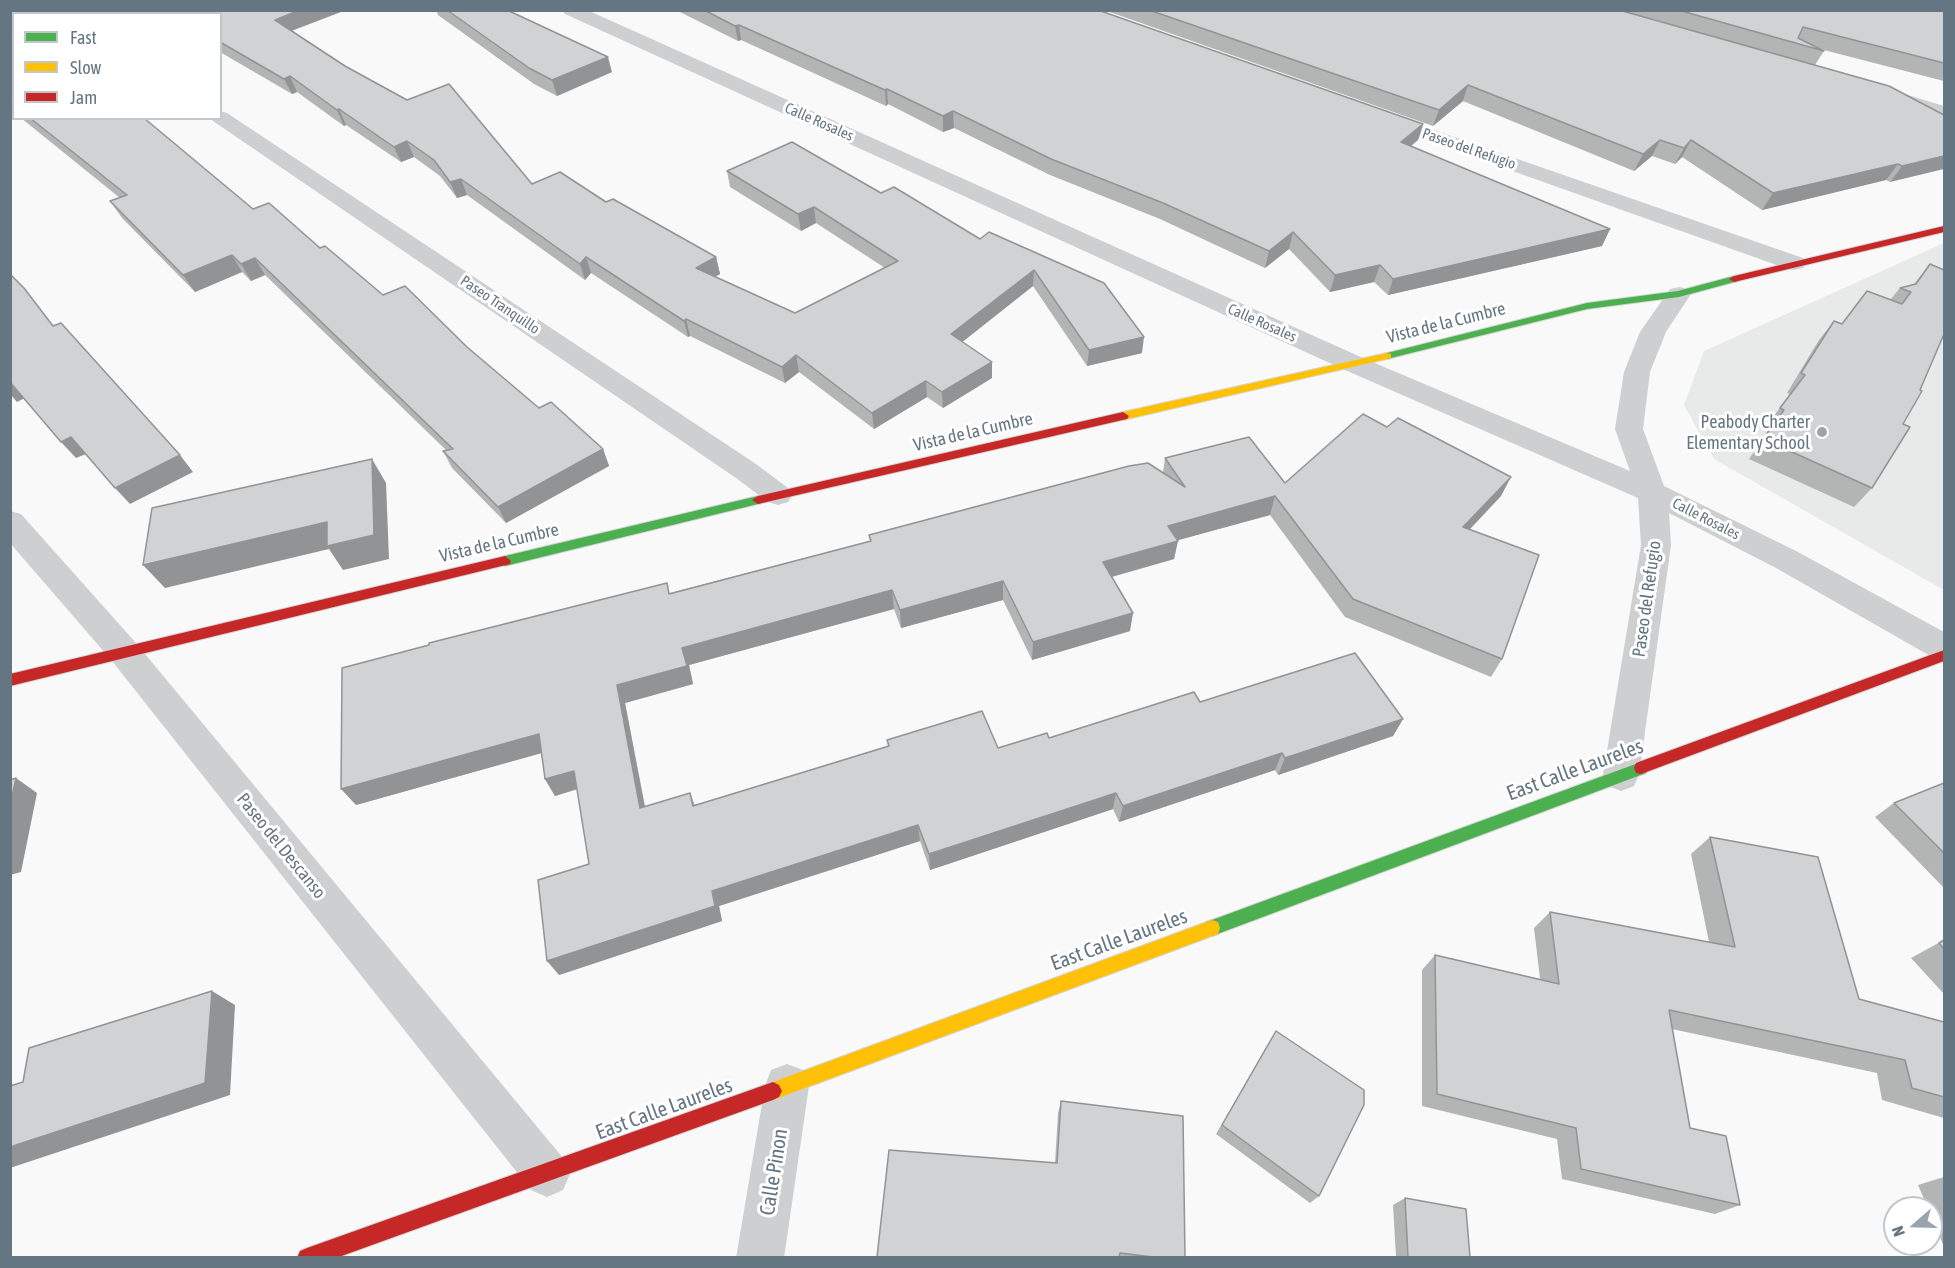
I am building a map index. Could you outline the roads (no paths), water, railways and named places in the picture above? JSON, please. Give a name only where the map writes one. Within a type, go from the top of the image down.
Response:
[{"type":"street","name":"Calle Rosales","points":[[571,10],[1354,364],[1653,492],[1797,565],[1944,648]]},
{"type":"street","points":[[1875,92],[1944,112]]},
{"type":"street","name":"Paseo del Refugio","points":[[1357,109],[1794,263]]},
{"type":"street","name":"Paseo Tranquillo","points":[[222,118],[736,464],[778,495]]},
{"type":"street","name":"Vista de la Cumbre","points":[[10,680],[778,495],[1354,364],[1587,306],[1679,294],[1794,263],[1944,229]]},
{"type":"street","name":"Paseo del Refugio","points":[[1621,775],[1656,545],[1653,492],[1629,429],[1637,372],[1653,332],[1679,294]]},
{"type":"street","name":"Paseo del Descanso","points":[[10,522],[124,652],[547,1174]]},
{"type":"street","name":"East Calle Laureles","points":[[306,1257],[547,1174],[787,1086],[1944,655]]},
{"type":"street","name":"Calle Pinon","points":[[760,1257],[787,1086]]},
{"type":"place","name":"Peabody Charter Elementary School","points":[[1822,432]]}]
